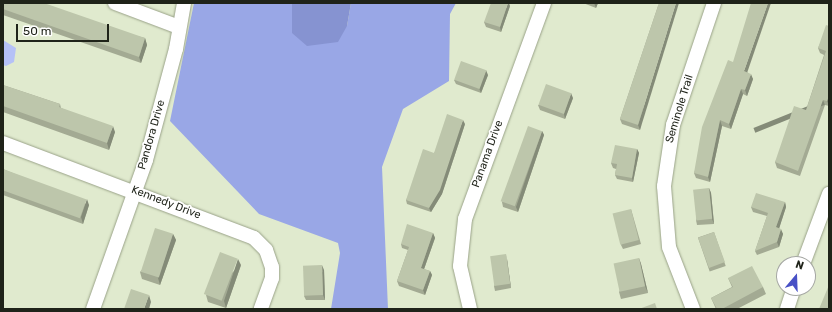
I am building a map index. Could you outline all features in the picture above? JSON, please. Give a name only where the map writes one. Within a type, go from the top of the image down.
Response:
[{"type":"street","points":[[115,3],[179,27]]},
{"type":"street","name":"Pandora Drive","points":[[93,309],[136,192],[184,3]]},
{"type":"street","name":"Panama Drive","points":[[470,309],[460,266],[465,219],[544,3]]},
{"type":"street","name":"Seminole Trail","points":[[692,309],[669,247],[664,186],[673,125],[714,3]]},
{"type":"street","name":"Kennedy Drive","points":[[3,143],[136,192],[259,241],[272,267],[272,278],[261,309]]},
{"type":"street","points":[[806,256],[829,194]]},
{"type":"street","points":[[787,309],[791,296]]},
{"type":"shaded area","points":[[194,3],[292,3],[292,33],[347,26],[351,3],[456,3],[450,14],[449,81],[403,109],[382,167],[388,309],[331,309],[340,253],[338,243],[259,214],[170,121]]},
{"type":"shaded area","points":[[292,3],[351,3],[347,26],[338,42],[307,46],[292,33]]},
{"type":"shaded area","points":[[3,40],[16,48],[14,62],[6,66],[3,65]]},
{"type":"building","points":[[3,3],[44,3],[145,38],[139,57],[3,9]]},
{"type":"building","points":[[491,3],[508,3],[500,27],[484,22]]},
{"type":"building","points":[[659,3],[676,3],[638,125],[620,119]]},
{"type":"building","points":[[751,3],[768,3],[744,71],[751,74],[745,90],[741,89],[729,124],[720,120],[708,177],[694,173],[702,127],[728,60],[733,62]]},
{"type":"building","points":[[826,25],[829,26],[829,96],[827,101],[823,100],[798,171],[775,162],[794,106],[806,110],[826,51],[818,48]]},
{"type":"building","points":[[461,61],[486,70],[480,89],[454,80]]},
{"type":"building","points":[[546,84],[571,93],[564,114],[538,105]]},
{"type":"building","points":[[3,85],[60,104],[59,107],[113,126],[107,143],[3,106]]},
{"type":"building","points":[[447,114],[463,120],[440,190],[429,208],[406,200],[423,149],[434,153]]},
{"type":"building","points":[[528,126],[542,131],[515,206],[501,201]]},
{"type":"building","points":[[615,145],[637,149],[632,178],[615,175],[617,164],[611,163]]},
{"type":"building","points":[[3,169],[87,199],[80,218],[3,190]]},
{"type":"building","points":[[709,188],[712,219],[696,221],[693,190]]},
{"type":"building","points":[[756,193],[785,202],[776,227],[781,229],[777,242],[755,251],[768,213],[751,207]]},
{"type":"building","points":[[631,209],[639,240],[620,245],[613,214]]},
{"type":"building","points":[[407,224],[433,233],[421,268],[430,271],[423,290],[397,281],[409,247],[401,244]]},
{"type":"building","points":[[155,228],[173,234],[159,278],[141,272]]},
{"type":"building","points":[[714,232],[725,262],[709,268],[698,238]]},
{"type":"building","points":[[220,252],[238,259],[222,301],[204,294]]},
{"type":"building","points":[[506,254],[510,284],[494,286],[490,256]]},
{"type":"building","points":[[639,258],[645,286],[620,292],[614,263]]},
{"type":"building","points":[[322,265],[323,295],[304,296],[303,266]]},
{"type":"building","points":[[752,266],[763,287],[722,309],[717,309],[711,298],[733,287],[728,278]]},
{"type":"building","points":[[829,285],[829,309],[819,309]]},
{"type":"building","points":[[131,289],[149,295],[144,309],[124,309]]},
{"type":"building","points":[[655,303],[657,309],[639,309]]}]
